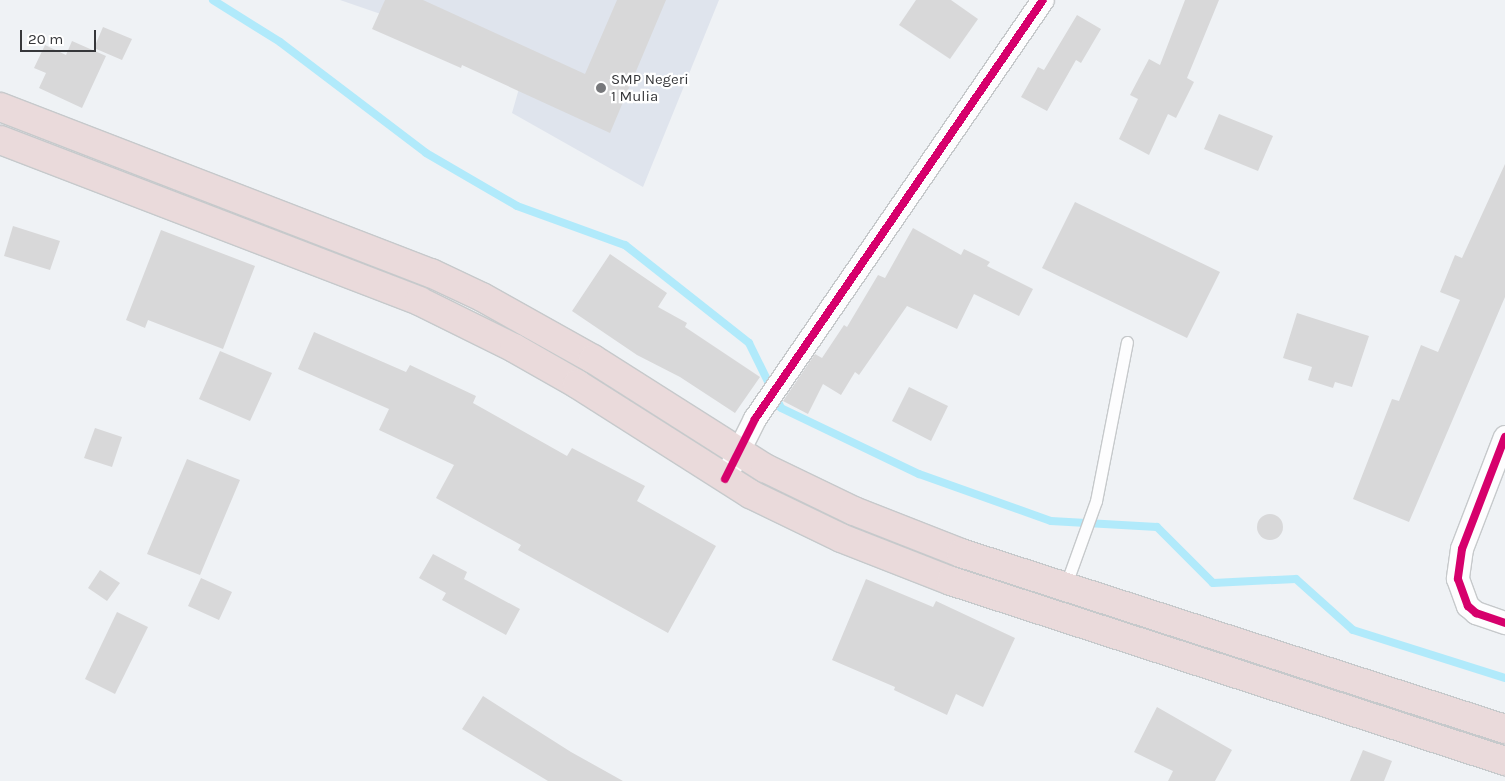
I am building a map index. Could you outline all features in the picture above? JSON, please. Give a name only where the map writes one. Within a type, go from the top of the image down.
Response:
[{"type":"highway","points":[[0,107],[448,281],[529,322],[593,359],[736,451],[854,511],[961,553],[1068,580],[1505,729]]},
{"type":"highway","points":[[0,140],[419,301],[514,348],[569,380],[725,480],[841,538],[951,582],[1505,761]]},
{"type":"street","points":[[725,480],[736,451],[794,360],[1043,0]]},
{"type":"street","points":[[1505,437],[1462,549],[1458,579],[1468,606],[1476,613],[1505,622]]},
{"type":"lane","points":[[1068,580],[1096,501],[1127,342]]},
{"type":"shaded area","name":"SMP Negeri 1 Mulia","points":[[340,0],[719,0],[643,187],[512,113],[526,64]]},
{"type":"building","points":[[385,0],[423,0],[585,74],[617,0],[666,0],[610,133],[462,65],[461,68],[372,29]]},
{"type":"building","points":[[916,0],[951,0],[978,19],[950,59],[899,25]]},
{"type":"building","points":[[1185,0],[1219,0],[1187,78],[1194,82],[1176,118],[1168,114],[1149,155],[1119,139],[1138,99],[1130,95],[1149,59],[1160,65]]},
{"type":"building","points":[[1077,15],[1101,29],[1081,63],[1076,60],[1047,111],[1021,97],[1038,67],[1044,70]]},
{"type":"building","points":[[103,27],[132,39],[122,60],[94,48]]},
{"type":"building","points":[[72,41],[106,56],[82,108],[39,88],[46,73],[34,68],[45,45],[66,55]]},
{"type":"building","points":[[1219,114],[1273,136],[1258,171],[1204,149]]},
{"type":"building","points":[[1505,164],[1505,297],[1409,522],[1353,499],[1392,399],[1399,401],[1421,345],[1438,352],[1460,300],[1440,292],[1455,255],[1462,258]]},
{"type":"building","points":[[1075,202],[1220,272],[1187,338],[1042,268]]},
{"type":"building","points":[[13,226],[60,241],[50,270],[4,256]]},
{"type":"building","points":[[913,228],[961,255],[964,249],[990,262],[987,266],[1033,289],[1019,316],[974,294],[957,329],[907,306],[859,375],[855,372],[841,395],[823,384],[808,414],[783,401],[815,354],[822,358],[844,325],[847,327],[878,275],[885,278]]},
{"type":"building","points":[[161,230],[255,266],[223,349],[148,320],[145,328],[126,320]]},
{"type":"building","points":[[610,254],[667,293],[658,307],[687,323],[685,327],[760,377],[735,413],[680,377],[637,355],[572,311]]},
{"type":"building","points":[[1297,313],[1369,336],[1352,387],[1335,382],[1333,388],[1308,380],[1312,367],[1283,358]]},
{"type":"building","points":[[314,332],[406,372],[410,365],[476,396],[473,403],[567,456],[572,448],[645,486],[637,501],[716,546],[668,633],[518,550],[521,545],[436,498],[454,465],[379,430],[389,409],[298,369]]},
{"type":"building","points":[[220,351],[272,373],[250,421],[199,399]]},
{"type":"building","points":[[909,387],[948,406],[931,441],[892,421]]},
{"type":"building","points":[[95,428],[122,437],[112,467],[84,458]]},
{"type":"building","points":[[187,459],[240,480],[200,575],[147,554]]},
{"type":"building","points":[[1270,514],[1279,518],[1283,527],[1279,536],[1270,540],[1261,536],[1257,527],[1261,518]]},
{"type":"building","points":[[433,554],[467,572],[464,579],[520,609],[506,635],[442,600],[446,593],[419,578]]},
{"type":"building","points":[[100,570],[120,583],[107,601],[88,588]]},
{"type":"building","points":[[201,578],[232,592],[219,620],[188,606]]},
{"type":"building","points":[[866,579],[933,607],[936,601],[1015,638],[983,707],[956,694],[947,715],[894,690],[895,687],[832,660]]},
{"type":"building","points":[[117,612],[148,627],[115,694],[85,679]]},
{"type":"building","points":[[483,696],[571,752],[623,781],[548,781],[462,729]]},
{"type":"building","points":[[1157,707],[1232,750],[1215,781],[1168,781],[1173,771],[1134,752]]},
{"type":"building","points":[[1363,750],[1392,761],[1384,781],[1350,781]]},
{"type":"waterway","points":[[213,0],[280,42],[426,153],[517,206],[625,245],[749,343],[781,408],[919,474],[1051,521],[1157,527],[1213,583],[1296,579],[1353,630],[1505,678]]},
{"type":"cycle path","points":[[725,479],[755,419],[1043,0]]},
{"type":"cycle path","points":[[1505,437],[1462,549],[1458,579],[1468,606],[1476,613],[1505,623]]},
{"type":"place","name":"SMP Negeri 1 Mulia","points":[[601,88]]}]
